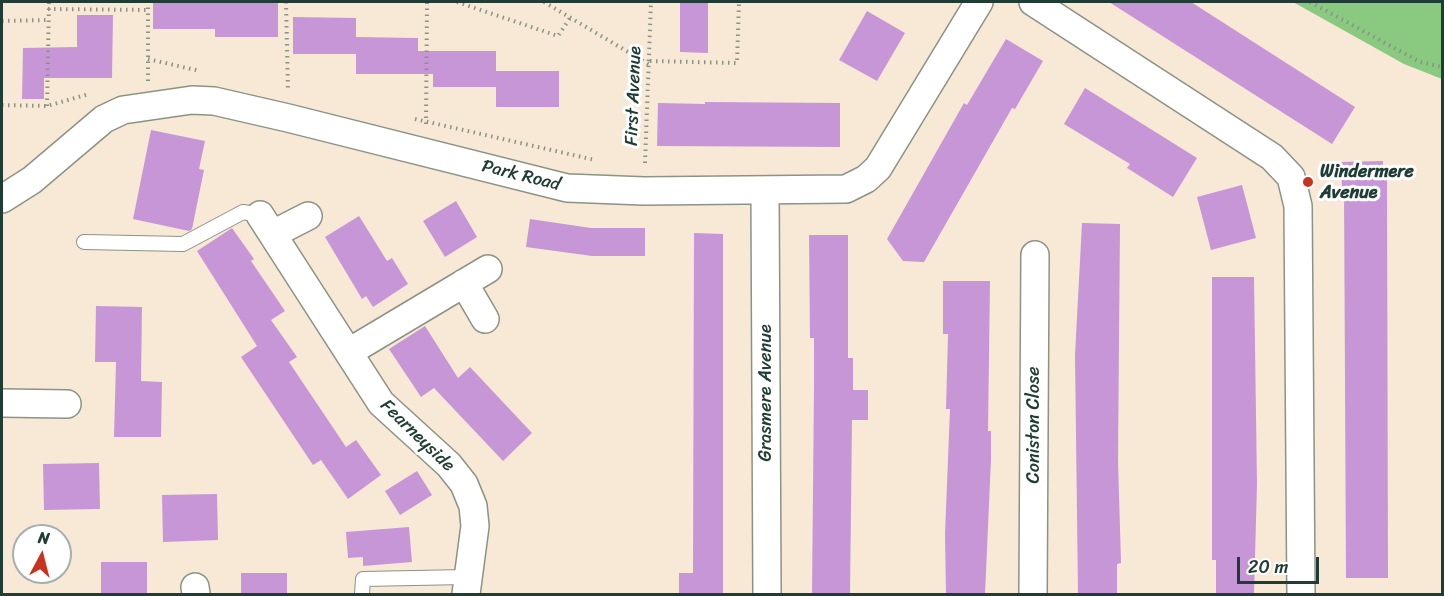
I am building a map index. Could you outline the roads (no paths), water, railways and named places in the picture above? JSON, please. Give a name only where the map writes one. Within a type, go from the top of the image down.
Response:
[{"type":"street","name":"Park Road","points":[[2,199],[32,180],[104,119],[123,110],[144,91],[192,100],[214,101],[425,151],[567,188],[644,191],[846,189],[866,179],[878,168],[979,2]]},
{"type":"street","points":[[1033,2],[1272,157],[1291,177],[1298,206],[1301,594]]},
{"type":"street","name":"Grasmere Avenue","points":[[765,191],[767,594]]},
{"type":"street","points":[[267,224],[308,216]]},
{"type":"street","name":"Fearneyside","points":[[267,224],[381,403],[449,465],[464,484],[473,506],[475,526],[466,586]]},
{"type":"street","name":"Coniston Close","points":[[1033,594],[1035,255]]},
{"type":"street","points":[[349,352],[488,269]]},
{"type":"street","points":[[464,283],[485,319]]},
{"type":"street","points":[[2,404],[67,404]]},
{"type":"lane","points":[[84,242],[183,244],[243,212],[267,224]]},
{"type":"lane","points":[[362,594],[363,579],[466,586]]},
{"type":"place","name":"Windermere Avenue","points":[[1308,182]]}]
